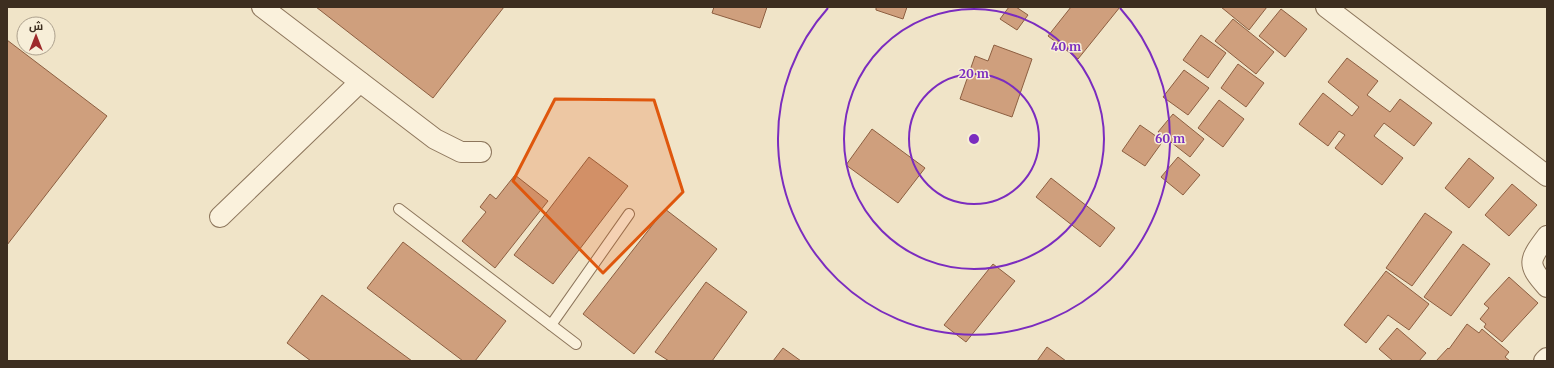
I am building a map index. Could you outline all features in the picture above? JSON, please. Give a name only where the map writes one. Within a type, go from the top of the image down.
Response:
[{"type":"street","points":[[262,7],[435,139],[461,152],[482,152]]},
{"type":"street","points":[[1326,7],[1547,176]]},
{"type":"street","points":[[220,217],[360,82]]},
{"type":"street","points":[[1547,236],[1535,252],[1532,259],[1533,269],[1547,287]]},
{"type":"street","points":[[1544,361],[1547,358]]},
{"type":"lane","points":[[399,209],[576,344]]},
{"type":"lane","points":[[551,325],[629,214]]},
{"type":"highlighted area","points":[[555,99],[654,100],[683,192],[603,273],[513,181]]},
{"type":"building","points":[[316,7],[504,7],[433,98]]},
{"type":"building","points":[[714,7],[767,7],[760,28],[712,13]]},
{"type":"building","points":[[876,7],[907,7],[903,19],[876,10]]},
{"type":"building","points":[[1009,7],[1016,7],[1028,15],[1017,30],[1000,19]]},
{"type":"building","points":[[1071,7],[1120,7],[1078,59],[1048,36]]},
{"type":"building","points":[[1221,7],[1267,7],[1249,30]]},
{"type":"building","points":[[1281,9],[1307,29],[1285,57],[1259,36]]},
{"type":"building","points":[[1233,19],[1274,52],[1256,74],[1215,41]]},
{"type":"building","points":[[1201,35],[1226,53],[1208,78],[1183,60]]},
{"type":"building","points":[[7,40],[16,47],[16,56],[28,56],[107,116],[7,245]]},
{"type":"building","points":[[994,45],[1032,59],[1012,117],[960,99],[975,56],[988,61]]},
{"type":"building","points":[[1347,58],[1378,81],[1367,95],[1390,112],[1400,99],[1432,123],[1414,146],[1384,123],[1374,136],[1403,158],[1382,185],[1335,148],[1345,135],[1339,131],[1328,146],[1299,124],[1323,93],[1352,116],[1359,107],[1328,82]]},
{"type":"building","points":[[1238,64],[1264,83],[1246,107],[1221,88]]},
{"type":"building","points":[[1184,70],[1209,88],[1188,115],[1163,97]]},
{"type":"building","points":[[1219,100],[1244,119],[1223,147],[1198,128]]},
{"type":"building","points":[[1173,114],[1204,139],[1190,157],[1158,132]]},
{"type":"building","points":[[1140,125],[1163,141],[1145,166],[1122,151]]},
{"type":"building","points":[[872,129],[925,168],[898,203],[846,165]]},
{"type":"building","points":[[589,157],[628,186],[553,284],[514,255]]},
{"type":"building","points":[[1178,157],[1200,175],[1183,195],[1161,177]]},
{"type":"building","points":[[1469,158],[1494,178],[1469,208],[1445,188]]},
{"type":"building","points":[[515,175],[548,201],[495,268],[462,241],[486,212],[480,207],[490,194],[496,199]]},
{"type":"building","points":[[1051,178],[1115,228],[1100,247],[1036,197]]},
{"type":"building","points":[[1512,184],[1537,205],[1509,236],[1485,215]]},
{"type":"building","points":[[665,209],[717,249],[634,354],[583,314]]},
{"type":"building","points":[[1425,213],[1452,232],[1412,286],[1386,268]]},
{"type":"building","points":[[403,242],[506,321],[475,361],[463,361],[367,288]]},
{"type":"building","points":[[1463,244],[1490,264],[1451,316],[1424,297]]},
{"type":"building","points":[[993,264],[1015,281],[966,342],[944,325]]},
{"type":"building","points":[[1386,271],[1429,304],[1409,330],[1388,315],[1366,343],[1344,325]]},
{"type":"building","points":[[1509,277],[1538,303],[1502,342],[1484,327],[1486,324],[1480,319],[1489,308],[1484,304]]},
{"type":"building","points":[[706,282],[747,312],[712,361],[669,361],[655,352]]},
{"type":"building","points":[[322,295],[412,361],[311,361],[287,343]]},
{"type":"building","points":[[1467,324],[1479,333],[1482,329],[1509,352],[1505,357],[1510,361],[1436,361],[1448,348],[1449,349]]},
{"type":"building","points":[[1397,328],[1426,353],[1419,361],[1393,361],[1379,349]]},
{"type":"building","points":[[1047,347],[1066,361],[1037,361]]},
{"type":"building","points":[[783,348],[801,361],[773,361]]}]
